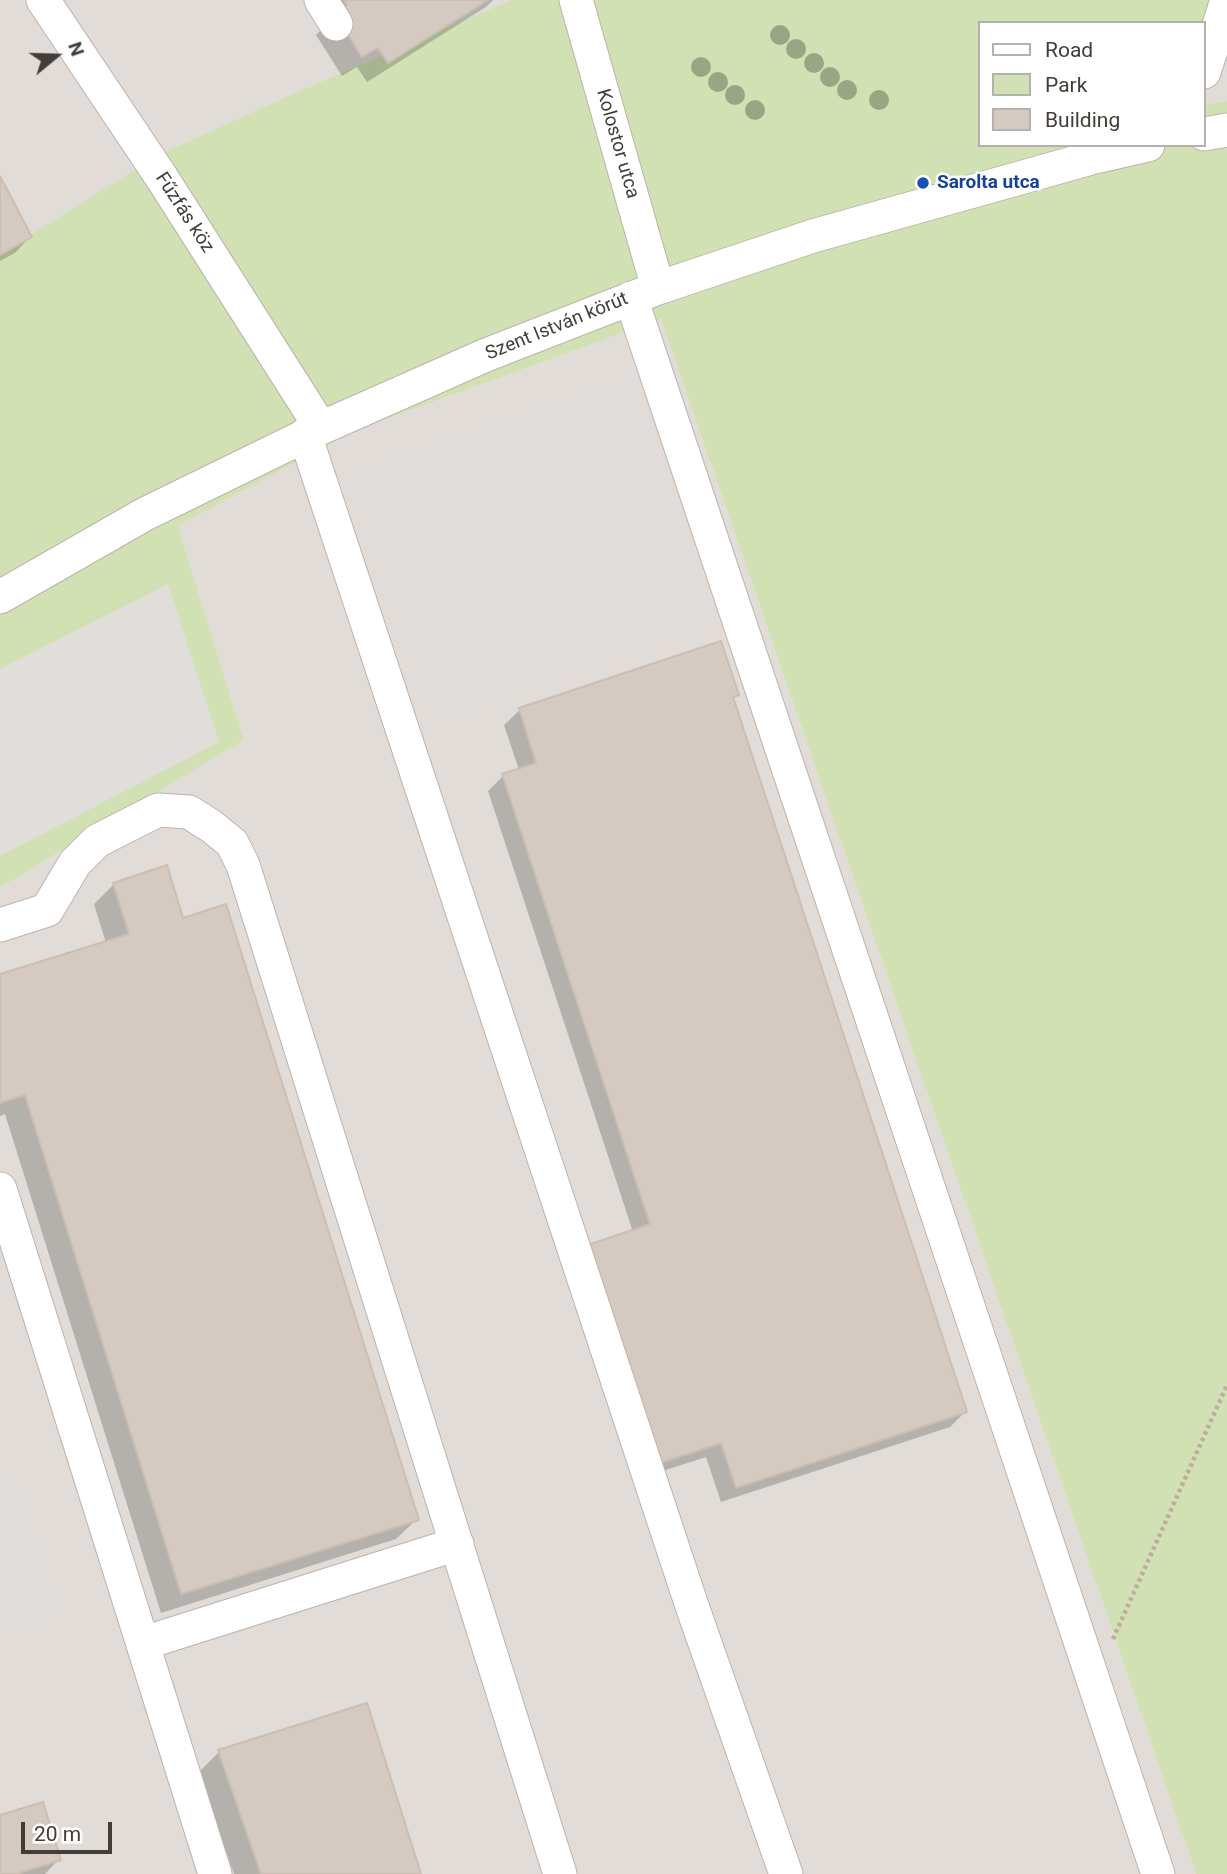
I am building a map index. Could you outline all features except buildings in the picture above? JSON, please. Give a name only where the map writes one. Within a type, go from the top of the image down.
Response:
[{"type":"street","name":"Fűzfás köz","points":[[43,0],[162,178],[313,432],[692,1605],[786,1874]]},
{"type":"street","name":"Kolostor utca","points":[[576,0],[645,293],[1158,1874]]},
{"type":"street","points":[[1206,66],[1227,0]]},
{"type":"street","points":[[1206,134],[1227,130]]},
{"type":"street","name":"Szent István körút","points":[[0,597],[145,514],[313,432],[486,355],[645,293],[813,236],[1139,147]]},
{"type":"street","points":[[0,925],[47,910],[75,863],[97,841],[158,810],[189,812],[211,825],[232,843],[243,865],[560,1874]]},
{"type":"street","points":[[0,1189],[215,1874]]},
{"type":"street","points":[[144,1643],[457,1544]]},
{"type":"path","points":[[1109,1648],[1227,1385]]},
{"type":"shaded area","points":[[0,0],[511,0],[308,87],[0,254]]},
{"type":"shaded area","points":[[1227,0],[1227,101],[1206,104],[1206,49]]},
{"type":"shaded area","points":[[661,319],[1196,1874],[0,1874],[0,888],[244,740],[178,526],[354,431]]},
{"type":"shaded area","points":[[630,382],[711,622],[436,715],[355,476]]},
{"type":"shaded area","points":[[168,584],[219,742],[0,856],[0,669]]},
{"type":"shaded area","points":[[13,1479],[57,1614],[0,1632],[0,1483]]},
{"type":"green space","points":[[511,0],[1221,0],[1205,21],[978,21],[978,147],[1206,147],[1206,104],[1227,101],[1227,1874],[1196,1874],[661,319],[354,431],[178,526],[244,740],[0,888],[0,254],[159,155],[308,87]]},
{"type":"place","name":"Sarolta utca","points":[[923,183]]}]
